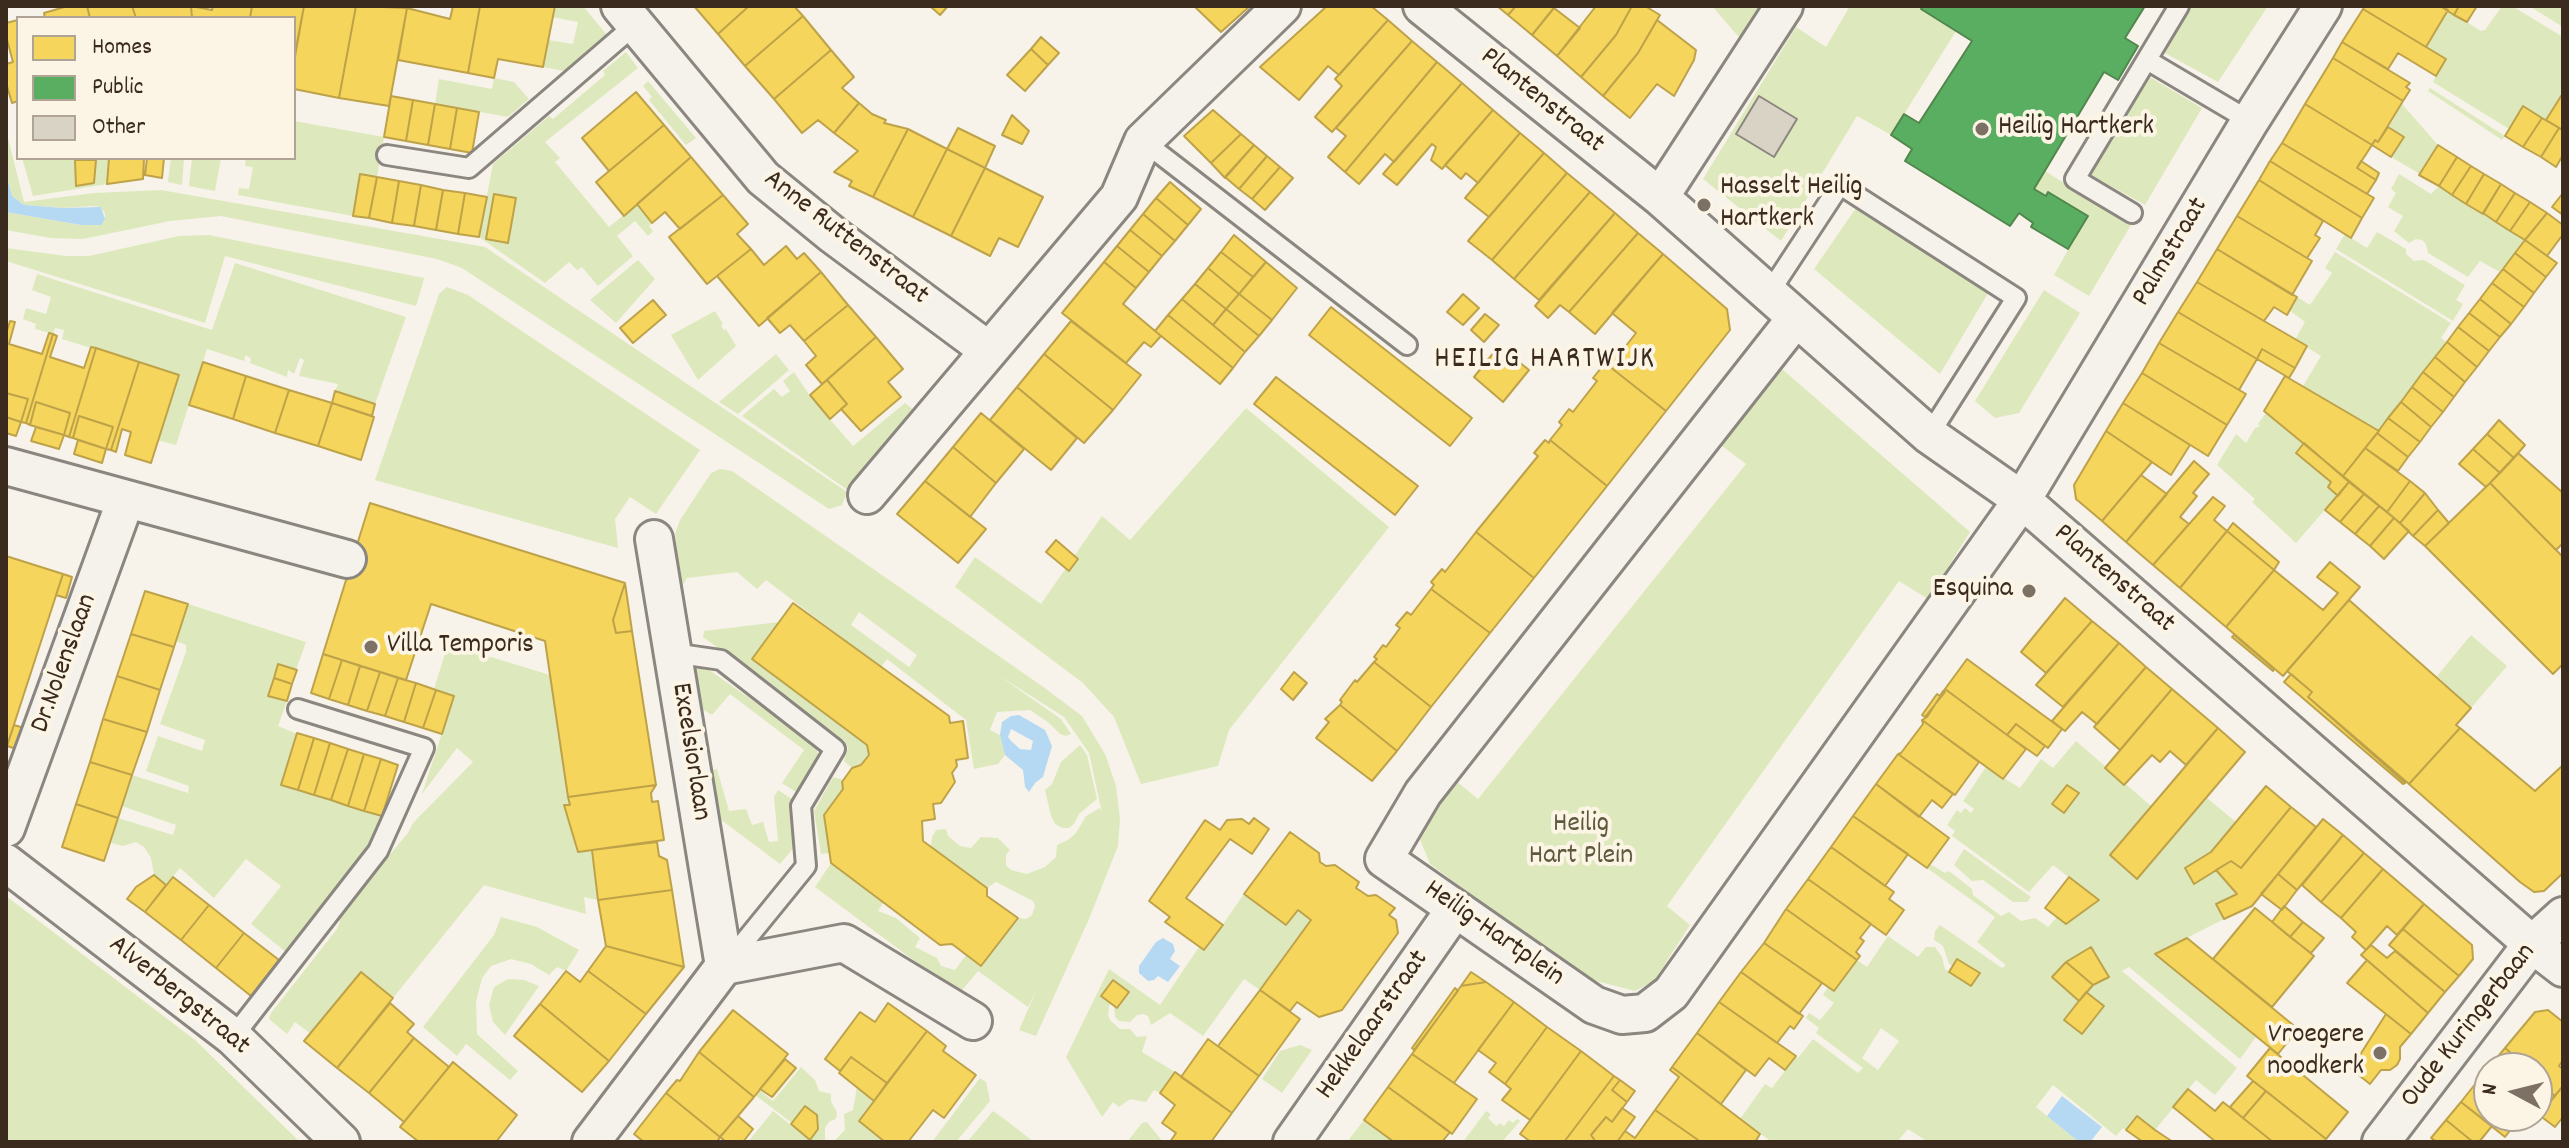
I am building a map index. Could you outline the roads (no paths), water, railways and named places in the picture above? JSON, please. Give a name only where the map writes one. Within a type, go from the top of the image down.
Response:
[{"type":"street","points":[[867,495],[1119,197],[1143,141],[1282,6]]},
{"type":"street","name":"Plantenstraat","points":[[1422,6],[1660,197],[1929,435],[2022,500],[2563,968]]},
{"type":"street","points":[[1660,197],[1784,6]]},
{"type":"street","name":"Palmstraat","points":[[2022,500],[2317,8]]},
{"type":"street","name":"Anne Ruttenstraat","points":[[628,15],[763,178],[833,235],[988,350]]},
{"type":"street","name":"Heilig-Hartplein","points":[[1796,318],[1423,793],[1384,859],[1594,1005],[1622,1015],[1645,1013],[1671,993],[2022,500]]},
{"type":"street","points":[[6,466],[347,559]]},
{"type":"street","name":"Dr.Nolenslaan","points":[[6,828],[126,499]]},
{"type":"street","name":"Excelsiorlaan","points":[[654,539],[724,966]]},
{"type":"street","name":"Alverbergstraat","points":[[6,863],[233,1037],[341,1142]]},
{"type":"street","name":"Hekkelaarstraat","points":[[1292,1142],[1455,909]]},
{"type":"street","name":"Oude Kuringerbaan","points":[[2381,1142],[2532,944],[2563,916]]},
{"type":"street","points":[[591,1142],[724,966],[844,943],[973,1021]]},
{"type":"lane","points":[[2132,213],[2075,179],[2179,6]]},
{"type":"lane","points":[[387,155],[469,168],[628,15]]},
{"type":"lane","points":[[2147,60],[2250,121]]},
{"type":"lane","points":[[1143,141],[1407,345]]},
{"type":"lane","points":[[1769,293],[1840,185],[2016,298],[1929,435]]},
{"type":"lane","points":[[673,653],[721,660],[835,749],[801,806],[806,866],[724,966]]},
{"type":"lane","points":[[233,1037],[378,851],[424,748],[298,709]]},
{"type":"water","points":[[6,174],[12,196],[24,205],[101,207],[105,219],[101,225],[81,225],[6,212]]},
{"type":"water","points":[[1019,715],[1045,730],[1052,746],[1043,777],[1029,792],[1025,787],[1023,770],[1005,755],[1000,735],[1002,722]],"holes":[[[1011,729],[1033,741],[1031,750],[1020,749],[1008,737]]]},
{"type":"water","points":[[1163,938],[1173,944],[1175,951],[1170,959],[1180,966],[1168,982],[1158,976],[1148,981],[1139,973],[1139,966],[1156,942]]},
{"type":"water","points":[[2062,1096],[2102,1127],[2090,1142],[2079,1142],[2047,1116]]},
{"type":"place","name":"Heilig Hartkerk","points":[[1982,129]]},
{"type":"place","name":"Hasselt Heilig Hartkerk","points":[[1704,205]]},
{"type":"place","name":"Esquina","points":[[2029,591]]},
{"type":"place","name":"Villa Temporis","points":[[371,647]]},
{"type":"place","name":"Vroegere noodkerk","points":[[2380,1053]]},
{"type":"district","name":"HEILIG HARTWIJK","points":[[1545,362]]},
{"type":"park label","name":"Heilig Hart Plein","points":[[1581,842]]}]
